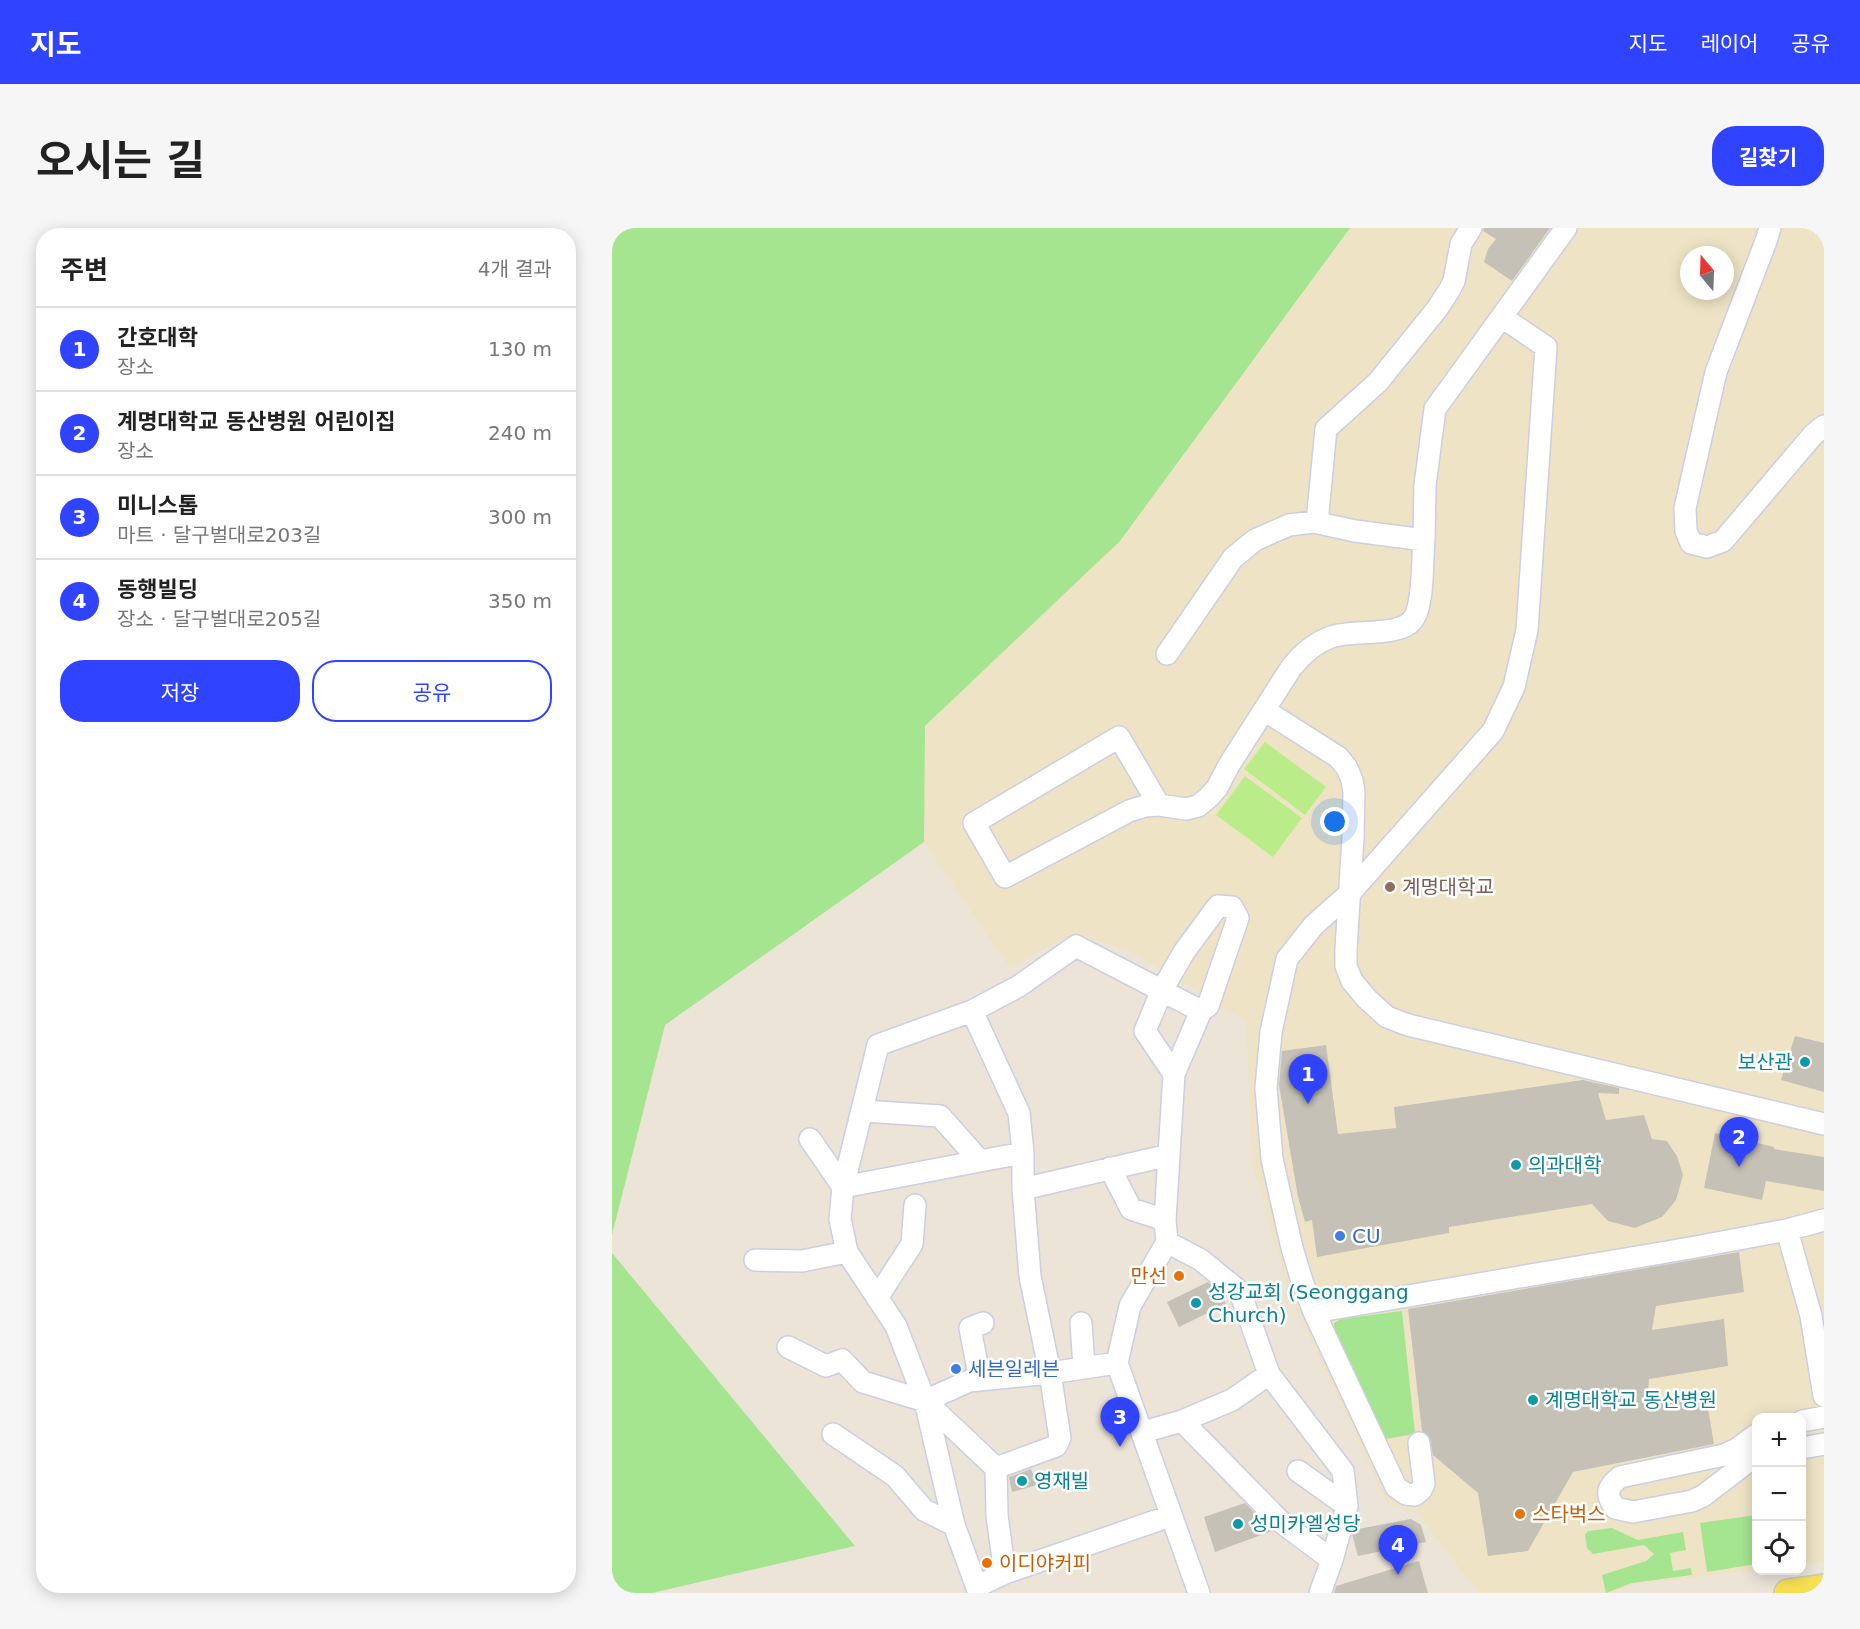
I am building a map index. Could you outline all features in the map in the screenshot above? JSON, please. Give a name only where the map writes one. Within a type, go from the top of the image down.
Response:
[{"type":"main road","points":[[1788,1593],[1824,1587]]},
{"type":"street","points":[[1317,522],[1326,429],[1378,382],[1437,309],[1454,281],[1461,244],[1471,228]]},
{"type":"street","points":[[1159,805],[1119,737],[974,823],[1005,877],[1129,811],[1145,806],[1159,805],[1186,809],[1198,806],[1217,788],[1264,710],[1302,655],[1316,644],[1332,636],[1387,631],[1402,627],[1414,618],[1420,597],[1425,485],[1435,409],[1566,228]]},
{"type":"street","points":[[1770,228],[1716,372],[1685,508],[1686,531],[1691,543],[1707,547],[1723,541],[1813,435],[1824,426]]},
{"type":"street","points":[[1419,1443],[1424,1484],[1415,1495],[1406,1494],[1396,1486],[1314,1312],[1302,1281],[1281,1204],[1272,1159],[1266,1088],[1271,1032],[1287,959],[1314,925],[1349,894],[1493,731],[1514,687],[1527,630],[1546,346],[1502,317]]},
{"type":"street","points":[[1167,654],[1233,558],[1255,540],[1289,525],[1317,522],[1355,531],[1424,540]]},
{"type":"street","points":[[1264,710],[1338,757],[1347,768],[1354,792],[1346,966],[1352,981],[1387,1017],[1408,1025],[1528,1055],[1824,1124]]},
{"type":"street","points":[[1174,1074],[1145,1031],[1162,990],[1184,952],[1218,906],[1232,907],[1238,918],[1208,1006],[1201,1011],[1174,1074],[1165,1220],[1167,1242],[1130,1306],[1117,1363],[1199,1593]]},
{"type":"street","points":[[1170,1516],[1005,1573],[978,1589],[954,1525],[925,1401],[897,1326],[847,1252],[840,1219],[843,1187],[878,1045],[972,1011],[1019,986],[1076,946],[1201,1011]]},
{"type":"street","points":[[972,1011],[1019,1113],[1030,1276],[1050,1373],[1060,1438],[1056,1446],[996,1468]]},
{"type":"street","points":[[863,1111],[940,1116],[980,1161]]},
{"type":"street","points":[[810,1139],[843,1187]]},
{"type":"street","points":[[843,1187],[1023,1153]]},
{"type":"street","points":[[1023,1189],[1169,1155]]},
{"type":"street","points":[[1110,1168],[1131,1209],[1165,1220]]},
{"type":"street","points":[[877,1298],[912,1244],[915,1205]]},
{"type":"street","points":[[1314,1312],[1822,1222]]},
{"type":"street","points":[[1787,1230],[1811,1316],[1824,1396]]},
{"type":"street","points":[[1167,1242],[1201,1260],[1240,1292],[1269,1374],[1343,1471],[1347,1506],[1320,1593]]},
{"type":"street","points":[[755,1260],[802,1261],[847,1252]]},
{"type":"street","points":[[980,1380],[970,1328],[983,1323]]},
{"type":"street","points":[[1081,1323],[1084,1367]]},
{"type":"street","points":[[788,1347],[826,1366],[842,1360],[863,1382],[925,1401],[996,1468],[997,1516],[1005,1573]]},
{"type":"street","points":[[925,1401],[969,1381],[1050,1373],[1117,1363]]},
{"type":"street","points":[[1143,1432],[1182,1421],[1232,1400],[1269,1374]]},
{"type":"street","points":[[1806,1420],[1824,1417]]},
{"type":"street","points":[[1182,1421],[1281,1522],[1332,1560]]},
{"type":"street","points":[[833,1434],[895,1476],[924,1510],[954,1525]]},
{"type":"street","points":[[1752,1438],[1724,1455],[1620,1477],[1611,1484],[1608,1490],[1609,1498],[1615,1508],[1633,1512],[1684,1503],[1703,1496],[1752,1459]]},
{"type":"street","points":[[1806,1447],[1824,1444]]},
{"type":"street","points":[[1692,1462],[1701,1469],[1708,1482],[1703,1496]]},
{"type":"street","points":[[1298,1471],[1347,1506]]},
{"type":"shaded area","name":"계명대학교","points":[[1350,228],[1824,228],[1824,1561],[1806,1563],[1806,1413],[1752,1413],[1752,1570],[1631,1585],[1613,1593],[1479,1593],[1417,1513],[1388,1504],[1288,1292],[1252,1161],[1246,1021],[1131,951],[1073,933],[1010,968],[924,842],[925,726],[1120,541]]},
{"type":"green space","points":[[612,228],[1350,228],[1120,541],[925,726],[924,842],[665,1025],[612,1235]]},
{"type":"green space","points":[[1265,742],[1326,787],[1305,815],[1244,769]]},
{"type":"green space","points":[[1245,776],[1302,818],[1273,857],[1216,815]]},
{"type":"green space","points":[[612,1253],[855,1546],[652,1593],[612,1593]]},
{"type":"green space","points":[[1402,1311],[1415,1434],[1385,1439],[1333,1329],[1334,1323],[1341,1319]]},
{"type":"green space","points":[[1752,1516],[1752,1565],[1707,1572],[1700,1523]]},
{"type":"green space","points":[[1612,1528],[1638,1540],[1683,1532],[1686,1550],[1670,1553],[1673,1571],[1691,1568],[1692,1575],[1632,1583],[1606,1593],[1602,1575],[1646,1561],[1654,1554],[1644,1545],[1593,1554],[1587,1548],[1585,1535],[1588,1531]]},
{"type":"building","points":[[1484,228],[1550,228],[1512,281],[1484,262],[1488,249],[1496,239],[1483,231]]},
{"type":"building","name":"보산관","points":[[1795,1036],[1824,1043],[1824,1092],[1781,1080]]},
{"type":"building","name":"의과대학","points":[[1326,1045],[1338,1134],[1396,1128],[1394,1107],[1583,1080],[1619,1088],[1619,1094],[1598,1093],[1606,1120],[1644,1115],[1652,1139],[1667,1141],[1677,1156],[1683,1175],[1676,1200],[1662,1217],[1635,1228],[1608,1221],[1592,1204],[1449,1227],[1449,1233],[1317,1257],[1312,1220],[1305,1222],[1298,1197],[1279,1085],[1282,1051]]},
{"type":"building","points":[[1715,1133],[1774,1147],[1774,1149],[1824,1157],[1824,1191],[1766,1181],[1762,1200],[1704,1188]]},
{"type":"building","name":"계명대학교 동산병원","points":[[1739,1252],[1744,1292],[1656,1306],[1652,1330],[1724,1319],[1728,1366],[1649,1379],[1647,1404],[1706,1396],[1714,1444],[1573,1472],[1528,1551],[1488,1556],[1478,1493],[1433,1455],[1429,1436],[1422,1431],[1408,1309]]},
{"type":"building","name":"성강교회 (Seonggang Church)","points":[[1208,1282],[1220,1292],[1226,1304],[1179,1327],[1167,1302]]},
{"type":"building","name":"영재빌","points":[[1031,1469],[1037,1485],[1012,1492],[1009,1477]]},
{"type":"building","name":"성미카엘성당","points":[[1245,1503],[1272,1531],[1215,1552],[1204,1517]]},
{"type":"building","points":[[1411,1519],[1421,1525],[1426,1542],[1358,1556],[1353,1530]]},
{"type":"building","points":[[1419,1561],[1428,1593],[1334,1593],[1336,1586]]},
{"type":"place","name":"계명대학교","points":[[1390,887]]},
{"type":"place","name":"보산관","points":[[1805,1062]]},
{"type":"place","name":"간호대학","points":[[1308,1104]]},
{"type":"place","name":"의과대학","points":[[1516,1165]]},
{"type":"place","name":"계명대학교 동산병원 어린이집","points":[[1739,1167]]},
{"type":"place","name":"CU","points":[[1340,1236]]},
{"type":"place","name":"만선","points":[[1179,1276]]},
{"type":"place","name":"성강교회 (Seonggang Church)","points":[[1196,1303]]},
{"type":"place","name":"세븐일레븐","points":[[956,1369]]},
{"type":"place","name":"계명대학교 동산병원","points":[[1533,1400]]},
{"type":"place","name":"미니스톱","points":[[1120,1447]]},
{"type":"place","name":"영재빌","points":[[1022,1481]]},
{"type":"place","name":"스타벅스","points":[[1520,1514]]},
{"type":"place","name":"성미카엘성당","points":[[1238,1524]]},
{"type":"place","name":"이디야커피","points":[[987,1563]]},
{"type":"place","name":"동행빌딩","points":[[1398,1575]]}]
